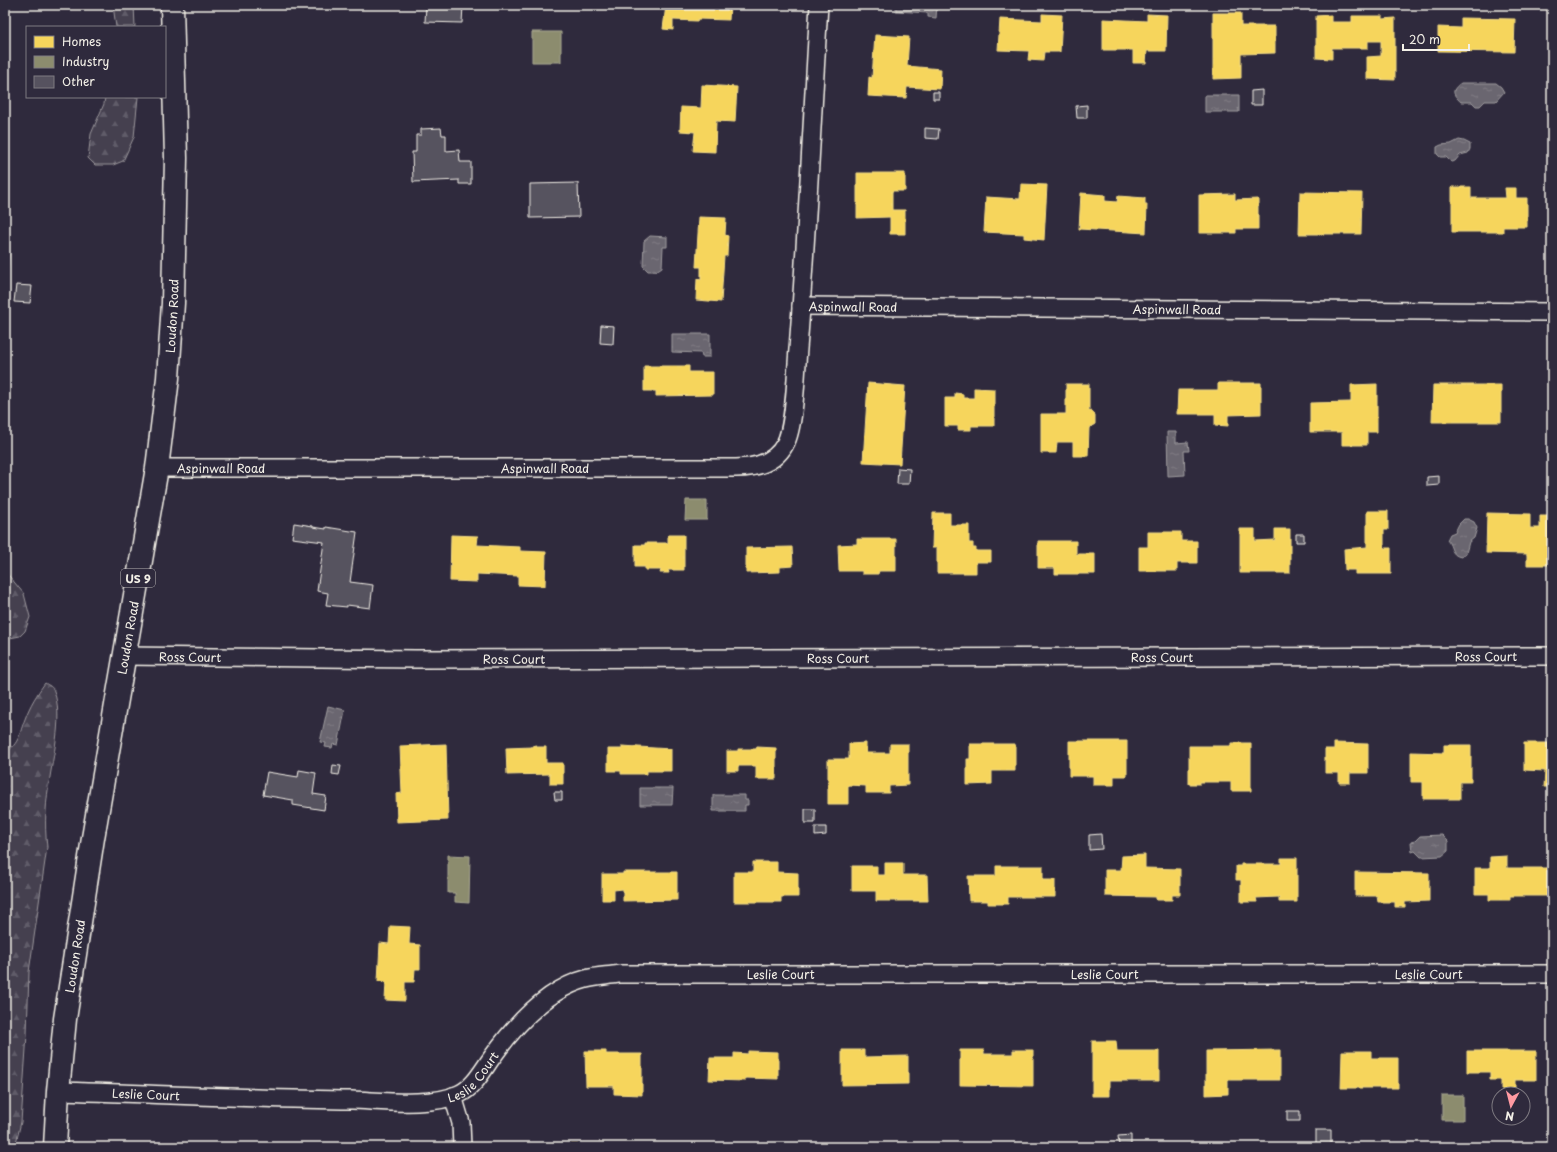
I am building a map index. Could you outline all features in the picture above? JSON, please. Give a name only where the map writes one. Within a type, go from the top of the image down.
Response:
[{"type":"main road","name":"Loudon Road","points":[[55,1147],[58,1091],[65,1018],[94,831],[157,468],[168,378],[173,303],[176,158],[172,5]]},
{"type":"street","name":"Aspinwall Road","points":[[157,468],[736,468],[756,467],[769,461],[778,454],[787,441],[792,417],[801,306],[819,5]]},
{"type":"street","name":"Aspinwall Road","points":[[801,306],[1552,312]]},
{"type":"street","name":"Ross Court","points":[[125,656],[479,659],[1552,656]]},
{"type":"street","name":"Leslie Court","points":[[58,1091],[327,1100],[430,1101],[453,1096],[467,1090],[516,1027],[547,998],[572,984],[586,979],[619,974],[1552,974]]},
{"type":"street","points":[[453,1096],[460,1123],[462,1147]]},
{"type":"green space","points":[[113,5],[134,5],[135,26],[116,26]]},
{"type":"green space","points":[[105,98],[138,98],[134,137],[123,161],[113,165],[95,165],[88,158],[91,134],[104,104]]},
{"type":"green space","points":[[5,571],[24,594],[30,617],[25,631],[20,636],[10,638],[5,636]]},
{"type":"green space","points":[[45,683],[53,690],[57,701],[57,734],[47,803],[47,847],[29,972],[27,1034],[21,1122],[15,1147],[5,1147],[5,753],[14,746],[29,709]]},
{"type":"water","points":[[896,5],[937,5],[936,18],[928,17],[928,13],[896,11]]},
{"type":"water","points":[[1461,83],[1496,83],[1504,92],[1496,101],[1485,101],[1480,106],[1476,106],[1472,102],[1461,102],[1454,94],[1454,90]]},
{"type":"water","points":[[1205,95],[1239,95],[1239,112],[1205,112]]},
{"type":"water","points":[[1459,140],[1470,144],[1468,153],[1460,155],[1455,161],[1451,162],[1446,157],[1440,157],[1437,154],[1437,147],[1451,144]]},
{"type":"water","points":[[650,236],[667,237],[667,247],[663,247],[662,267],[656,271],[648,271],[643,266],[644,241]]},
{"type":"water","points":[[5,254],[9,254],[7,275],[5,275]]},
{"type":"water","points":[[672,334],[710,334],[710,357],[702,357],[701,353],[672,352]]},
{"type":"water","points":[[1167,432],[1176,432],[1176,443],[1188,442],[1189,451],[1184,451],[1185,475],[1168,476]]},
{"type":"water","points":[[1464,519],[1474,522],[1477,528],[1474,538],[1469,542],[1466,553],[1461,557],[1453,553],[1447,540],[1450,534],[1455,532],[1459,524]]},
{"type":"water","points":[[328,706],[345,710],[338,745],[333,744],[332,748],[325,747],[326,743],[320,742]]},
{"type":"water","points":[[640,788],[673,788],[672,805],[640,805]]},
{"type":"water","points":[[713,795],[745,795],[745,800],[748,800],[748,805],[745,805],[745,811],[713,811]]},
{"type":"water","points":[[1442,835],[1448,841],[1448,851],[1442,856],[1421,857],[1415,851],[1412,852],[1411,842],[1415,841],[1420,836]]},
{"type":"building: Homes","points":[[666,5],[730,5],[729,20],[673,20],[673,30],[663,29]]},
{"type":"building: Homes","points":[[1213,13],[1241,13],[1241,26],[1275,26],[1275,53],[1241,54],[1241,78],[1213,79]]},
{"type":"building: Homes","points":[[1042,14],[1062,15],[1060,52],[1044,52],[1043,61],[1028,60],[1029,51],[998,50],[1000,19],[1042,21]]},
{"type":"building: Homes","points":[[1147,14],[1167,15],[1166,51],[1147,51],[1146,63],[1133,63],[1133,50],[1103,50],[1103,19],[1147,21]]},
{"type":"building: Homes","points":[[1331,15],[1331,22],[1352,22],[1352,16],[1382,16],[1382,19],[1395,18],[1395,80],[1367,79],[1367,57],[1381,56],[1381,41],[1368,41],[1368,48],[1332,48],[1332,59],[1316,58],[1316,16]]},
{"type":"building: Homes","points":[[1461,18],[1515,19],[1514,52],[1438,51],[1438,27],[1461,28]]},
{"type":"building: Homes","points":[[875,35],[909,37],[907,66],[941,69],[940,89],[907,87],[906,98],[868,96],[869,77],[872,78]]},
{"type":"building: Homes","points":[[702,85],[737,87],[735,122],[716,121],[715,152],[693,151],[695,132],[680,131],[681,107],[701,108]]},
{"type":"building: Homes","points":[[857,173],[905,173],[905,191],[892,191],[892,210],[905,210],[905,234],[890,234],[890,217],[857,218]]},
{"type":"building: Homes","points":[[1021,184],[1047,185],[1044,240],[1024,238],[1024,234],[984,232],[986,197],[1020,199]]},
{"type":"building: Homes","points":[[1452,187],[1471,187],[1471,198],[1506,198],[1505,188],[1516,188],[1516,198],[1527,198],[1527,227],[1503,227],[1503,232],[1452,232]]},
{"type":"building: Homes","points":[[1300,192],[1362,193],[1361,234],[1299,234]]},
{"type":"building: Homes","points":[[1081,193],[1105,195],[1105,201],[1117,202],[1118,196],[1145,198],[1145,204],[1147,204],[1146,233],[1079,229]]},
{"type":"building: Homes","points":[[1235,194],[1235,200],[1258,199],[1258,229],[1236,229],[1236,233],[1199,233],[1199,195]]},
{"type":"building: Homes","points":[[699,217],[726,218],[725,235],[728,236],[727,256],[724,256],[721,302],[696,300],[697,279],[701,280],[701,267],[696,267]]},
{"type":"building: Homes","points":[[644,366],[689,366],[689,372],[713,372],[713,395],[656,396],[656,391],[644,391]]},
{"type":"building: Homes","points":[[868,383],[905,386],[900,464],[863,462]]},
{"type":"building: Homes","points":[[1218,383],[1261,383],[1261,414],[1228,415],[1228,426],[1215,425],[1215,414],[1177,414],[1178,390],[1218,390]]},
{"type":"building: Homes","points":[[1066,384],[1089,384],[1089,411],[1091,410],[1095,415],[1095,424],[1089,428],[1088,456],[1073,456],[1073,442],[1057,442],[1056,453],[1041,453],[1041,414],[1066,414]]},
{"type":"building: Homes","points":[[1377,384],[1377,432],[1367,432],[1367,445],[1342,445],[1342,432],[1310,432],[1310,403],[1351,402],[1351,385]]},
{"type":"building: Homes","points":[[1433,385],[1501,385],[1501,422],[1432,422]]},
{"type":"building: Homes","points":[[974,388],[994,389],[994,426],[971,426],[971,430],[958,430],[958,426],[945,426],[945,398],[955,398],[955,393],[963,394],[963,398],[974,398]]},
{"type":"building: Homes","points":[[1367,511],[1388,511],[1388,530],[1384,530],[1384,548],[1391,548],[1391,574],[1355,574],[1355,570],[1345,570],[1344,549],[1367,547]]},
{"type":"building: Homes","points":[[933,513],[950,513],[950,525],[969,525],[969,543],[973,543],[973,548],[976,548],[976,551],[991,551],[991,562],[976,562],[976,573],[937,573],[937,548],[932,548]]},
{"type":"building: Homes","points":[[1487,513],[1530,514],[1530,528],[1540,528],[1540,516],[1552,516],[1552,565],[1527,565],[1527,554],[1486,553]]},
{"type":"building: Homes","points":[[1240,529],[1255,529],[1255,541],[1275,540],[1275,529],[1290,529],[1290,573],[1240,573]]},
{"type":"building: Homes","points":[[1148,532],[1181,532],[1181,541],[1197,541],[1197,563],[1177,563],[1177,571],[1139,571],[1139,547],[1148,547]]},
{"type":"building: Homes","points":[[451,535],[478,536],[477,545],[520,547],[520,551],[546,552],[545,586],[518,585],[518,576],[477,574],[477,582],[450,581]]},
{"type":"building: Homes","points":[[668,535],[684,535],[684,570],[668,570],[669,573],[660,573],[661,570],[645,570],[645,567],[635,567],[635,545],[645,545],[645,543],[668,543]]},
{"type":"building: Homes","points":[[857,539],[896,539],[896,571],[879,571],[878,574],[862,574],[862,571],[839,571],[838,545],[857,544]]},
{"type":"building: Homes","points":[[1038,541],[1076,541],[1076,554],[1095,554],[1095,574],[1055,574],[1055,568],[1038,568]]},
{"type":"building: Homes","points":[[792,547],[793,566],[780,567],[780,572],[746,573],[746,548]]},
{"type":"building: Homes","points":[[1069,741],[1127,741],[1127,776],[1114,776],[1114,785],[1093,785],[1093,776],[1069,776]]},
{"type":"building: Homes","points":[[866,743],[866,753],[890,753],[890,744],[908,744],[908,785],[889,786],[889,793],[866,793],[866,786],[848,785],[848,804],[828,804],[828,759],[849,759],[849,744]]},
{"type":"building: Homes","points":[[1231,743],[1251,743],[1251,791],[1231,791],[1231,782],[1200,782],[1200,784],[1189,784],[1189,746],[1231,746]]},
{"type":"building: Homes","points":[[1334,743],[1368,744],[1368,773],[1350,773],[1350,783],[1339,783],[1339,773],[1325,773],[1325,749],[1334,749]]},
{"type":"building: Homes","points":[[1524,743],[1552,743],[1552,787],[1544,787],[1545,771],[1524,770]]},
{"type":"building: Homes","points":[[446,744],[448,820],[397,822],[396,794],[402,793],[400,746]]},
{"type":"building: Homes","points":[[970,744],[1015,744],[1015,771],[992,771],[992,784],[967,785],[967,759],[970,759]]},
{"type":"building: Homes","points":[[537,745],[537,747],[546,747],[546,763],[563,763],[563,784],[550,784],[550,774],[507,775],[506,748],[532,747]]},
{"type":"building: Homes","points":[[1444,745],[1471,745],[1471,782],[1460,782],[1460,799],[1423,799],[1423,782],[1411,782],[1411,752],[1444,753]]},
{"type":"building: Homes","points":[[622,746],[671,749],[671,771],[647,771],[647,774],[621,774],[621,771],[608,771],[608,749],[622,749]]},
{"type":"building: Homes","points":[[757,747],[776,748],[776,779],[756,779],[756,766],[738,766],[738,771],[727,771],[727,751],[738,751],[738,749],[756,749]]},
{"type":"building: Homes","points":[[1145,855],[1145,868],[1180,869],[1180,895],[1172,895],[1172,900],[1156,900],[1156,897],[1105,896],[1105,870],[1121,870],[1122,856]]},
{"type":"building: Homes","points":[[1507,856],[1507,868],[1549,868],[1549,896],[1510,896],[1510,900],[1489,900],[1489,894],[1475,894],[1475,868],[1490,868],[1490,857]]},
{"type":"building: Homes","points":[[1281,858],[1297,858],[1297,902],[1279,902],[1279,897],[1256,898],[1257,902],[1241,902],[1241,880],[1236,880],[1236,866],[1241,866],[1241,864],[1281,864]]},
{"type":"building: Homes","points":[[753,862],[777,862],[777,872],[798,873],[798,897],[781,897],[781,902],[734,902],[734,872],[753,872]]},
{"type":"building: Homes","points":[[885,863],[903,863],[903,875],[927,875],[928,901],[876,901],[876,891],[852,891],[852,866],[877,866],[877,875],[885,875]]},
{"type":"building: Homes","points":[[996,866],[1043,866],[1043,880],[1055,880],[1055,897],[1008,897],[1008,904],[988,904],[988,901],[969,901],[968,876],[996,876]]},
{"type":"building: Homes","points":[[623,872],[677,872],[677,900],[623,901],[623,889],[614,890],[614,900],[602,900],[602,874],[623,874]]},
{"type":"building: Homes","points":[[1355,872],[1429,873],[1429,901],[1405,902],[1405,907],[1395,907],[1395,902],[1378,902],[1377,896],[1355,896]]},
{"type":"building: Homes","points":[[390,926],[410,927],[409,944],[420,945],[420,969],[415,969],[414,982],[405,982],[405,1001],[385,1000],[386,982],[378,981],[380,943],[389,944]]},
{"type":"building: Homes","points":[[1092,1041],[1116,1041],[1117,1051],[1159,1051],[1159,1081],[1109,1081],[1109,1096],[1092,1096]]},
{"type":"building: Homes","points":[[842,1050],[864,1050],[864,1057],[908,1056],[908,1084],[842,1085]]},
{"type":"building: Homes","points":[[960,1050],[984,1050],[984,1054],[1013,1054],[1013,1050],[1033,1050],[1033,1086],[960,1085]]},
{"type":"building: Homes","points":[[1280,1050],[1280,1080],[1228,1080],[1228,1094],[1206,1095],[1206,1051]]},
{"type":"building: Homes","points":[[585,1051],[606,1051],[606,1054],[642,1054],[642,1095],[614,1094],[614,1086],[586,1086]]},
{"type":"building: Homes","points":[[748,1051],[778,1052],[778,1079],[745,1078],[745,1081],[709,1080],[710,1058],[734,1058],[734,1053],[748,1054]]},
{"type":"building: Homes","points":[[1342,1051],[1371,1051],[1371,1058],[1398,1058],[1398,1088],[1341,1088]]},
{"type":"building: Homes","points":[[1467,1051],[1536,1051],[1536,1080],[1515,1080],[1515,1086],[1501,1086],[1501,1080],[1490,1080],[1490,1072],[1467,1072]]},
{"type":"building: Homes","points":[[531,1144],[600,1145],[600,1147],[531,1147]]},
{"type":"building: Industry","points":[[532,32],[561,32],[561,62],[532,62]]},
{"type":"building: Industry","points":[[686,500],[707,500],[707,520],[685,520]]},
{"type":"building: Industry","points":[[448,855],[470,856],[469,903],[455,902],[455,893],[448,893]]},
{"type":"building: Industry","points":[[1442,1095],[1463,1095],[1463,1120],[1442,1120]]},
{"type":"building: Other","points":[[426,5],[463,5],[462,23],[425,22]]},
{"type":"building: Other","points":[[1262,90],[1262,105],[1251,105],[1251,91]]},
{"type":"building: Other","points":[[933,92],[939,92],[939,99],[933,99]]},
{"type":"building: Other","points":[[1087,105],[1087,118],[1077,118],[1076,106]]},
{"type":"building: Other","points":[[441,128],[442,135],[446,135],[446,151],[459,150],[460,162],[471,162],[471,184],[459,184],[459,180],[413,182],[412,152],[416,152],[416,135],[421,135],[421,129]]},
{"type":"building: Other","points":[[925,128],[939,129],[938,139],[925,138]]},
{"type":"building: Other","points":[[578,183],[579,217],[530,218],[530,184]]},
{"type":"building: Other","points":[[16,285],[32,286],[30,303],[14,302]]},
{"type":"building: Other","points":[[601,325],[614,326],[613,344],[600,343]]},
{"type":"building: Other","points":[[898,468],[910,469],[909,484],[897,484]]},
{"type":"building: Other","points":[[1439,476],[1439,485],[1427,486],[1427,477]]},
{"type":"building: Other","points":[[294,523],[326,529],[326,527],[357,532],[350,582],[373,585],[370,608],[347,605],[347,607],[326,605],[328,593],[317,591],[324,542],[292,538]]},
{"type":"building: Other","points":[[1296,534],[1304,534],[1304,542],[1296,542]]},
{"type":"building: Other","points":[[333,765],[341,766],[339,775],[332,774]]},
{"type":"building: Other","points":[[299,770],[316,773],[313,794],[326,796],[324,810],[293,805],[293,800],[263,795],[267,772],[298,777]]},
{"type":"building: Other","points":[[554,792],[562,792],[562,800],[555,800]]},
{"type":"building: Other","points":[[805,809],[815,809],[815,823],[805,823]]},
{"type":"building: Other","points":[[815,827],[826,827],[826,835],[815,836]]},
{"type":"building: Other","points":[[1101,834],[1102,849],[1089,850],[1089,835]]},
{"type":"building: Other","points":[[1287,1111],[1300,1111],[1300,1121],[1287,1121]]},
{"type":"building: Other","points":[[1316,1130],[1331,1130],[1331,1147],[1316,1147]]},
{"type":"building: Other","points":[[1131,1135],[1131,1145],[1119,1146],[1118,1136]]}]
